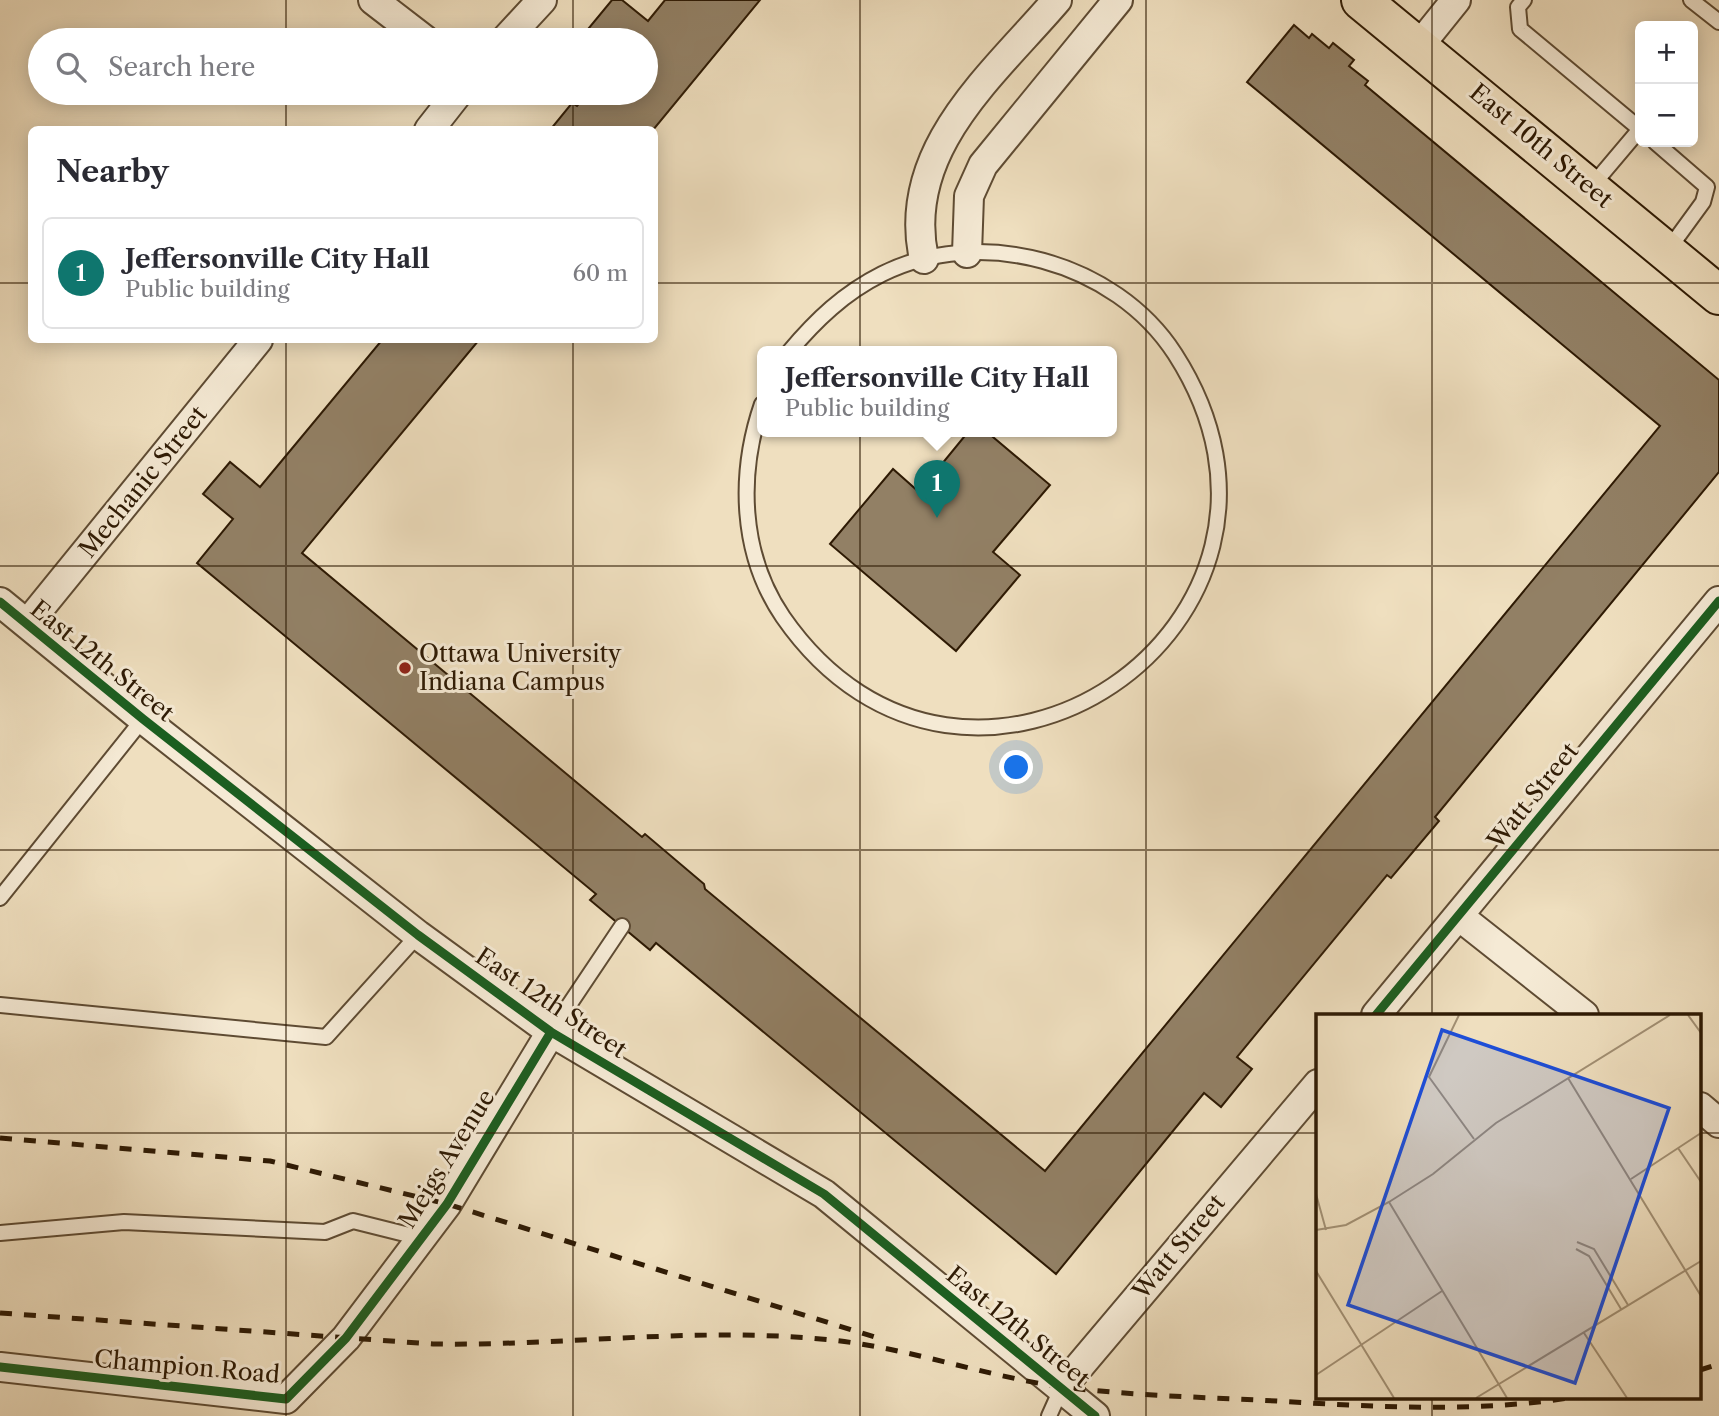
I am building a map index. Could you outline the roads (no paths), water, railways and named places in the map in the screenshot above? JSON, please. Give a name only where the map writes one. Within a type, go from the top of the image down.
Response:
[{"type":"main road","name":"East 10th Street","points":[[1362,0],[1719,295]]},
{"type":"street","points":[[373,0],[409,28]]},
{"type":"street","points":[[516,28],[542,0]]},
{"type":"street","points":[[923,259],[919,239],[922,205],[926,175],[936,150],[970,101],[1056,0]]},
{"type":"street","points":[[967,253],[969,196],[983,165],[1118,0]]},
{"type":"street","points":[[1419,46],[1456,0]]},
{"type":"street","points":[[432,126],[449,105]]},
{"type":"street","name":"Mechanic Street","points":[[27,624],[256,343]]},
{"type":"street","name":"Watt Street","points":[[1377,1014],[1460,916],[1638,695],[1719,601]]},
{"type":"street","name":"East 12th Street","points":[[0,602],[143,719],[418,935],[551,1032],[824,1194],[1095,1416]]},
{"type":"street","points":[[1460,916],[1583,1014]]},
{"type":"street","name":"Meigs Avenue","points":[[346,1338],[447,1204],[551,1032]]},
{"type":"street","name":"Watt Street","points":[[1062,1387],[1316,1086]]},
{"type":"street","points":[[1702,1109],[1719,1123]]},
{"type":"street","name":"Champion Road","points":[[0,1367],[282,1407],[346,1338]]},
{"type":"lane","points":[[1524,0],[1518,7],[1520,29],[1635,125]]},
{"type":"lane","points":[[1691,0],[1719,22]]},
{"type":"lane","points":[[1591,187],[1635,135]]},
{"type":"lane","points":[[1661,147],[1707,187],[1703,202],[1667,252]]},
{"type":"lane","points":[[757,418],[745,478],[748,522],[758,565],[776,606],[802,643],[833,674],[872,700],[915,718],[960,726],[1006,726],[1051,717],[1094,700],[1132,674],[1165,641],[1190,603],[1208,561],[1217,516],[1218,470],[1209,425],[1192,382],[1168,343],[1136,310],[1099,283],[1057,264],[1012,254],[967,253],[923,259],[884,273],[847,294],[816,321],[794,346]]},
{"type":"lane","points":[[0,898],[143,719]]},
{"type":"lane","points":[[551,1032],[622,926]]},
{"type":"lane","points":[[0,1005],[326,1037],[418,935]]},
{"type":"lane","points":[[0,1233],[124,1222],[325,1232],[354,1221],[421,1238]]},
{"type":"lane","name":"Watt Street","points":[[1049,1416],[1062,1387]]},
{"type":"railway","points":[[0,1138],[270,1161],[447,1204],[881,1339]]},
{"type":"railway","points":[[0,1313],[433,1344],[682,1336],[781,1336],[860,1344],[1033,1382],[1111,1392],[1416,1407],[1496,1405],[1567,1398]]},
{"type":"railway","points":[[1702,1369],[1719,1364]]},
{"type":"place","name":"Jeffersonville City Hall","points":[[937,518]]},
{"type":"place","name":"Ottawa University Indiana Campus","points":[[405,668]]}]
